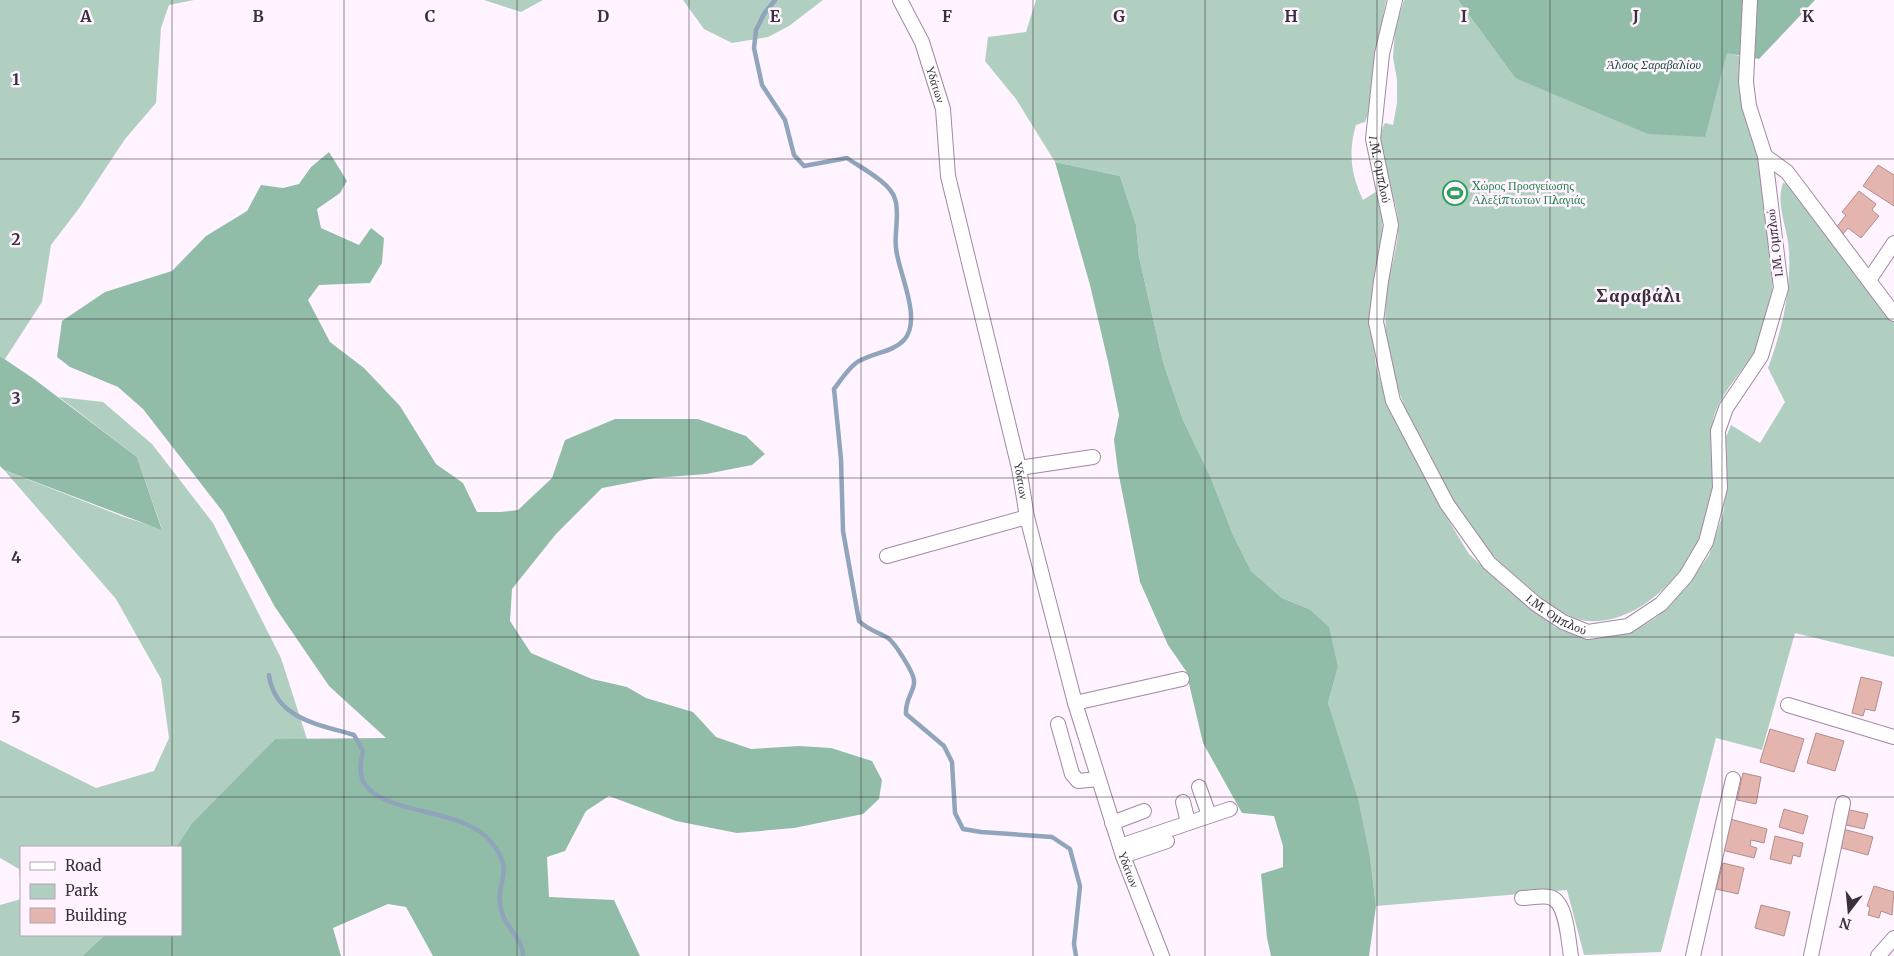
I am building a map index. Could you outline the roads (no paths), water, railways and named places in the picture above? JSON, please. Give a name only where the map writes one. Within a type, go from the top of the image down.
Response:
[{"type":"street","name":"Υδάτων","points":[[900,0],[922,42],[943,109],[948,176],[1019,468],[1026,516],[1075,703],[1121,851],[1162,956]]},
{"type":"street","name":"Ι.Μ. Ομπλού","points":[[1395,0],[1382,54],[1373,139],[1391,226],[1376,322],[1393,401],[1446,504],[1489,563],[1536,604],[1563,622],[1588,632],[1628,626],[1661,604],[1686,576],[1706,542],[1720,488],[1718,431],[1726,408],[1761,356],[1781,288],[1765,156],[1749,106],[1746,82],[1750,0]]},
{"type":"street","points":[[1765,156],[1788,172],[1894,314]]},
{"type":"street","points":[[1869,280],[1894,243]]},
{"type":"street","points":[[1019,468],[1093,457]]},
{"type":"street","points":[[887,556],[1026,516]]},
{"type":"street","points":[[1075,703],[1182,679]]},
{"type":"street","points":[[1788,705],[1894,737]]},
{"type":"street","points":[[1058,724],[1072,774],[1078,781],[1098,779]]},
{"type":"street","points":[[1693,956],[1733,779]]},
{"type":"street","points":[[1199,788],[1209,815]]},
{"type":"street","points":[[1183,802],[1188,822]]},
{"type":"street","points":[[1811,956],[1843,803]]},
{"type":"street","points":[[1121,851],[1188,822],[1230,809]]},
{"type":"street","points":[[1112,822],[1144,811]]},
{"type":"street","points":[[1121,851],[1167,841]]},
{"type":"street","points":[[1522,898],[1549,897],[1557,900],[1562,908],[1571,956]]},
{"type":"street","points":[[1878,956],[1894,938]]},
{"type":"waterway","points":[[775,0],[764,14],[756,30],[754,48],[762,85],[785,120],[794,155],[804,166],[847,158],[881,181],[892,193],[895,199],[897,217],[896,248],[910,308],[911,320],[909,331],[904,340],[893,348],[856,363],[834,389],[841,459],[843,531],[859,621],[866,627],[888,638],[904,658],[914,681],[906,714],[944,746],[952,762],[955,813],[963,829],[1052,837],[1070,849],[1080,886],[1074,944],[1076,956]]},
{"type":"waterway","points":[[269,675],[273,690],[289,710],[313,723],[354,735],[363,751],[361,774],[367,787],[379,796],[394,803],[464,823],[479,831],[491,842],[503,862],[504,871],[500,894],[502,913],[507,924],[518,939],[523,956]]},
{"type":"place","name":"Χώρος Προσγείωσης Αλεξίπτωτων Πλαγιάς","points":[[1455,193]]},
{"type":"district","name":"Σαραβάλι","points":[[1639,296]]},
{"type":"park label","name":"Άλσος Σαραβαλίου","points":[[1654,65]]}]
